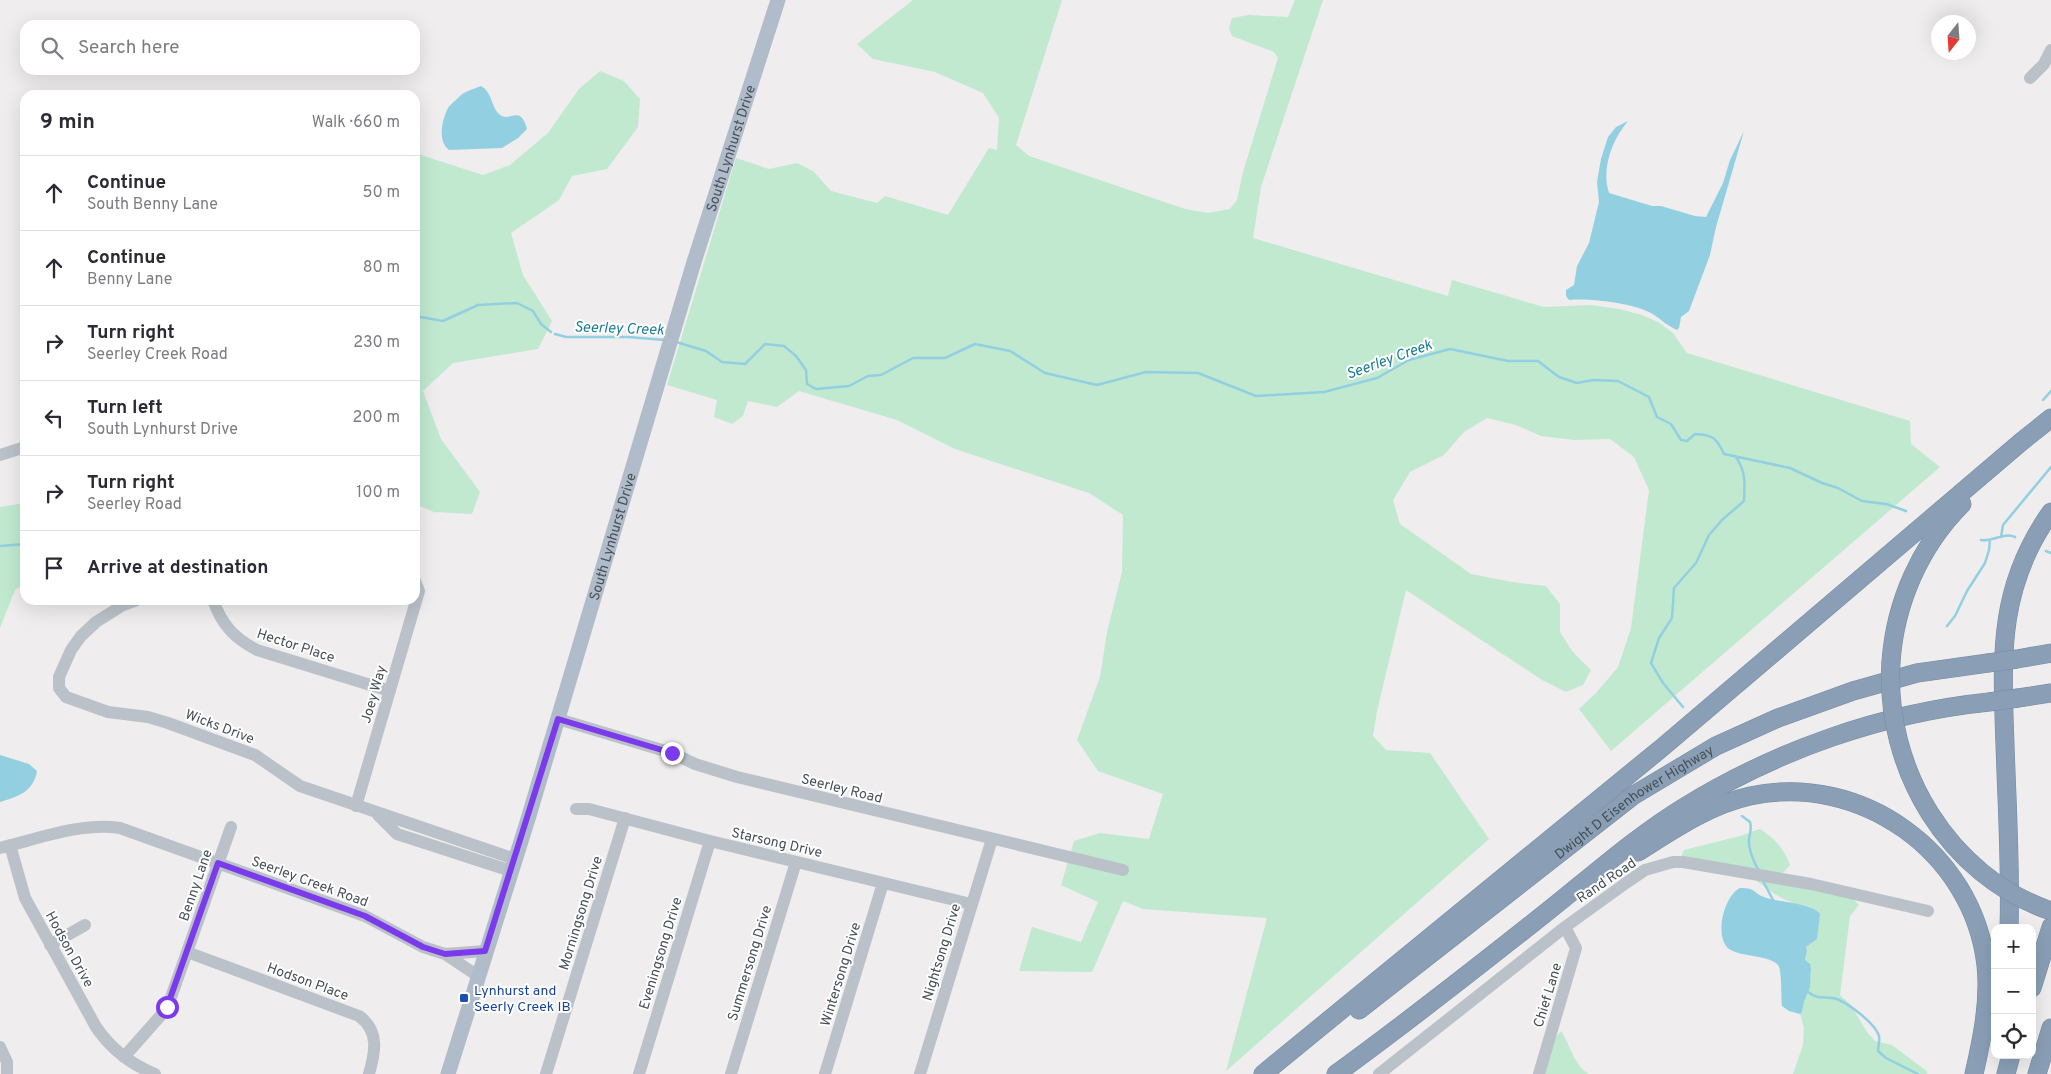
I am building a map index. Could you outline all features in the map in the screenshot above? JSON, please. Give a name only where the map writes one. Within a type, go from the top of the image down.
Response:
[{"type":"highway","points":[[1263,1074],[1664,746],[2020,442],[2051,418]]},
{"type":"highway","points":[[2051,423],[1960,506],[1931,542],[1916,568],[1904,596],[1896,626],[1891,662],[1891,699],[1896,733],[1910,778],[1928,811],[1960,852],[1980,870],[2008,890],[2051,911]]},
{"type":"highway","points":[[2009,924],[2003,699],[2004,639],[2008,608],[2020,567],[2039,529],[2051,512]]},
{"type":"highway","name":"Dwight D Eisenhower Highway","points":[[1278,1074],[1634,795],[1664,776],[1739,735],[1804,708],[1917,673],[2051,654]]},
{"type":"highway","points":[[1336,1074],[1401,1026],[1661,822],[1713,790],[1766,763],[1823,740],[1880,722],[1934,710],[2051,693]]},
{"type":"highway","points":[[2018,698],[2051,699]]},
{"type":"highway","points":[[1543,915],[1666,835],[1727,802],[1759,794],[1792,792],[1824,795],[1857,803],[1893,821],[1928,848],[1953,878],[1970,908],[1981,940],[1986,966],[1987,987],[1982,1032],[1974,1074]]},
{"type":"highway","points":[[2036,975],[2051,927]]},
{"type":"highway","points":[[2037,1074],[2051,1028]]},
{"type":"highway","points":[[1982,1074],[1991,1043]]},
{"type":"highway","points":[[2006,1074],[2011,1059]]},
{"type":"main road","name":"South Lynhurst Drive","points":[[448,1074],[558,719],[668,348],[778,0]]},
{"type":"street","points":[[2030,78],[2044,64],[2051,50]]},
{"type":"street","points":[[0,455],[20,449]]},
{"type":"street","name":"Wicks Drive","points":[[122,605],[96,622],[81,636],[71,650],[59,677],[59,688],[66,697],[108,712],[148,717],[168,723],[255,755],[300,786],[376,813],[397,834],[513,865]]},
{"type":"street","name":"Hector Place","points":[[215,605],[225,626],[239,641],[256,650],[390,691]]},
{"type":"street","name":"Joey Way","points":[[356,806],[390,691],[412,605]]},
{"type":"street","name":"Seerley Road","points":[[558,719],[672,753],[695,764],[737,777],[1122,870]]},
{"type":"street","name":"Starsong Drive","points":[[576,809],[589,809],[710,841],[972,904]]},
{"type":"street","name":"Morningsong Drive","points":[[546,1074],[625,818]]},
{"type":"street","name":"Seerley Creek Road","points":[[5,846],[87,827],[106,826],[124,829],[365,916],[418,945],[445,954],[478,976]]},
{"type":"street","name":"Benny Lane","points":[[124,1057],[164,1011],[231,827]]},
{"type":"street","name":"Nightsong Drive","points":[[920,1074],[992,839]]},
{"type":"street","name":"Eveningsong Drive","points":[[639,1074],[710,841]]},
{"type":"street","name":"Hodson Drive","points":[[5,846],[23,894],[50,945],[101,1034],[124,1057]]},
{"type":"street","name":"Summersong Drive","points":[[732,1074],[796,862]]},
{"type":"street","name":"Rand Road","points":[[1379,1074],[1565,927],[1645,870],[1673,862],[1811,884],[1928,911]]},
{"type":"street","name":"Wintersong Drive","points":[[825,1074],[883,883]]},
{"type":"street","points":[[50,945],[85,925]]},
{"type":"street","name":"Chief Lane","points":[[1539,1074],[1576,948],[1565,927]]},
{"type":"street","name":"Seerley Creek Road","points":[[445,954],[485,951]]},
{"type":"street","name":"Hodson Place","points":[[187,952],[359,1016],[368,1024],[375,1039],[375,1054],[369,1074]]},
{"type":"street","points":[[0,1047],[7,1062],[7,1074]]},
{"type":"street","points":[[124,1057],[155,1074]]},
{"type":"green space","points":[[913,0],[1062,0],[1016,145],[1029,156],[1185,209],[1208,213],[1230,209],[1237,200],[1243,172],[1278,58],[1274,52],[1232,36],[1229,28],[1232,18],[1249,15],[1288,17],[1295,0],[1323,0],[1261,187],[1253,238],[1448,296],[1452,280],[1544,307],[1591,305],[1642,315],[1658,322],[1673,333],[1687,353],[1910,421],[1911,444],[1940,467],[1611,751],[1579,709],[1596,693],[1618,667],[1631,628],[1649,490],[1634,457],[1610,439],[1575,440],[1541,436],[1516,425],[1487,418],[1464,432],[1444,455],[1410,472],[1393,500],[1400,524],[1471,574],[1546,586],[1560,604],[1560,632],[1572,651],[1591,670],[1583,685],[1566,692],[1542,680],[1406,590],[1377,711],[1373,736],[1386,750],[1430,753],[1489,839],[1226,1071],[1267,918],[1143,909],[1123,901],[1092,972],[1019,971],[1032,927],[1081,942],[1098,902],[1061,885],[1074,841],[1100,833],[1149,839],[1163,794],[1098,771],[1077,740],[1100,677],[1107,632],[1122,572],[1123,515],[1089,493],[955,449],[897,420],[799,391],[777,407],[748,401],[743,416],[732,424],[714,417],[717,400],[667,385],[736,158],[769,169],[797,163],[813,171],[831,191],[877,203],[885,196],[948,215],[989,148],[997,150],[999,118],[983,93],[935,72],[873,59],[857,44]]},
{"type":"green space","points":[[600,71],[624,81],[640,99],[638,127],[607,169],[572,176],[559,200],[511,233],[523,275],[552,321],[538,349],[453,363],[423,391],[441,439],[480,492],[472,514],[434,512],[420,506],[420,155],[483,175],[510,165],[548,133],[579,89]]},
{"type":"green space","points":[[20,504],[20,587],[15,590],[0,628],[0,507]]},
{"type":"green space","points":[[1760,829],[1778,844],[1788,859],[1790,865],[1781,875],[1681,857],[1684,850]]},
{"type":"green space","points":[[1756,880],[1851,897],[1859,905],[1850,916],[1840,995],[1850,1004],[1867,1032],[1875,1041],[1892,1045],[1928,1072],[1926,1074],[1793,1074],[1803,1045],[1804,1028],[1800,1014],[1810,987],[1811,967],[1805,960],[1806,947],[1813,942],[1811,907],[1782,898]]},
{"type":"green space","points":[[1561,1031],[1576,1060],[1589,1074],[1543,1074],[1554,1039]]},
{"type":"water","points":[[481,86],[489,95],[499,114],[507,117],[518,115],[524,121],[527,129],[518,138],[502,148],[449,150],[445,146],[442,136],[444,118],[448,108],[464,93]]},
{"type":"water","points":[[1628,121],[1617,137],[1607,165],[1606,174],[1609,193],[1652,206],[1661,206],[1695,216],[1706,217],[1723,183],[1730,160],[1744,131],[1716,227],[1710,255],[1689,311],[1681,317],[1677,330],[1643,309],[1599,301],[1569,300],[1566,296],[1566,290],[1574,285],[1577,266],[1589,243],[1599,202],[1597,182],[1601,159],[1608,137],[1616,127]]},
{"type":"water","points":[[0,755],[29,764],[37,771],[29,788],[13,798],[0,802]]},
{"type":"water","points":[[1740,888],[1752,890],[1770,899],[1809,907],[1820,914],[1817,939],[1806,947],[1805,960],[1810,964],[1811,968],[1810,987],[1800,1014],[1789,1011],[1782,1006],[1781,977],[1778,965],[1769,959],[1731,950],[1722,938],[1722,919],[1725,909],[1734,893]]},
{"type":"waterway","name":"Seerley Creek","points":[[420,317],[443,321],[478,305],[517,303],[533,311],[541,324],[551,332]]},
{"type":"waterway","name":"Seerley Creek","points":[[555,334],[566,337],[628,337],[665,340]]},
{"type":"waterway","name":"Seerley Creek","points":[[676,342],[706,351],[722,362],[745,364],[765,344],[784,346],[796,356],[806,370],[807,384],[816,389],[849,386],[868,376],[881,375],[913,358],[945,358],[975,344],[1010,351],[1045,373],[1097,385],[1146,372],[1198,373],[1256,396],[1324,392],[1377,378],[1409,360],[1450,349],[1508,361],[1538,361],[1559,377],[1577,383],[1593,380],[1618,381],[1649,397],[1657,417],[1671,424],[1681,440],[1687,441],[1695,434],[1710,436],[1716,440],[1724,454],[1790,468],[1822,483],[1838,488],[1862,501],[1886,504],[1906,511]]},
{"type":"waterway","points":[[2043,400],[2051,391]]},
{"type":"waterway","points":[[1683,707],[1663,683],[1651,663],[1659,638],[1672,618],[1674,588],[1696,563],[1709,535],[1722,520],[1744,501],[1743,472],[1735,456]]},
{"type":"waterway","points":[[2001,537],[2003,525],[2051,467]]},
{"type":"waterway","name":"Seerley Creek","points":[[1981,540],[2007,536],[2015,537]]},
{"type":"waterway","points":[[1947,626],[1955,616],[1967,591],[1985,563],[1990,540]]},
{"type":"waterway","name":"Seerley Creek","points":[[0,546],[20,544]]},
{"type":"waterway","name":"Seerley Creek","points":[[2046,551],[2051,553]]},
{"type":"waterway","points":[[1742,816],[1750,822],[1749,847],[1759,871]]},
{"type":"waterway","points":[[1763,881],[1773,900]]},
{"type":"waterway","points":[[1808,992],[1819,997],[1837,999],[1855,1009],[1877,1031],[1879,1036],[1878,1051],[1886,1058],[1918,1074]]},
{"type":"place","name":"Lynhurst and Seerly Creek IB","points":[[464,998]]},
{"type":"route","points":[[167,1007],[218,863],[365,916],[423,947],[445,954],[485,951],[558,719],[672,753]]}]
